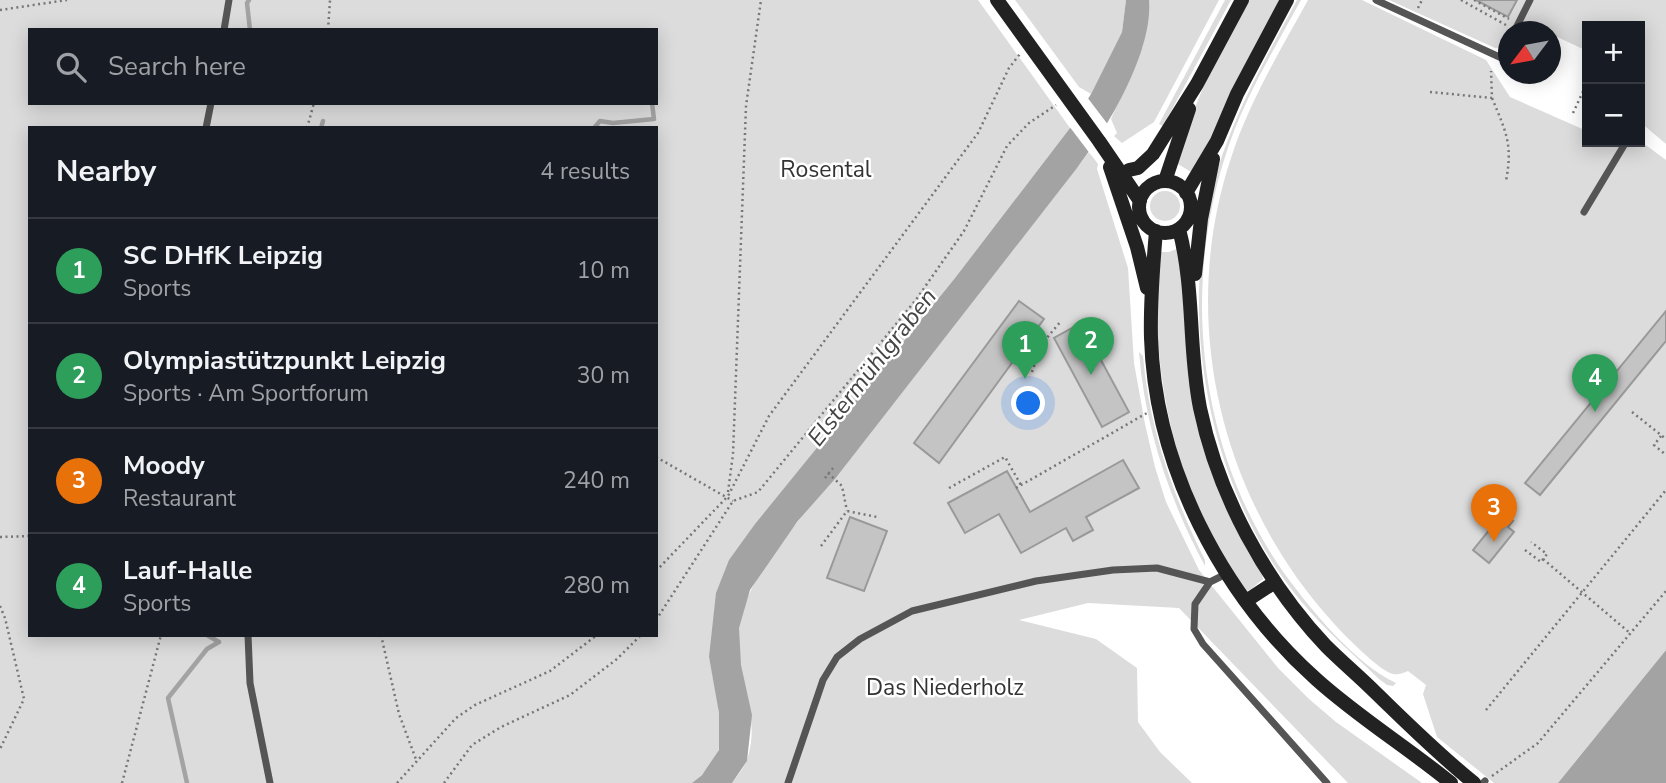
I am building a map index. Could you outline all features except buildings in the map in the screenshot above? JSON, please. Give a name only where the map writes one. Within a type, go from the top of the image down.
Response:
[{"type":"main road","points":[[997,0],[1100,141],[1140,201],[1144,223],[1156,231],[1171,232],[1185,224],[1191,208],[1186,193],[1177,184],[1165,181],[1150,186],[1140,201]]},
{"type":"main road","points":[[1129,170],[1138,168],[1153,154],[1197,84],[1242,0]]},
{"type":"main road","points":[[1186,193],[1217,141],[1237,94],[1287,0]]},
{"type":"main road","points":[[1165,181],[1197,84]]},
{"type":"main road","points":[[1100,141],[1129,170],[1150,186]]},
{"type":"main road","points":[[1100,141],[1144,269],[1165,432],[1201,530],[1226,574],[1283,645],[1314,677],[1423,741],[1473,781]]},
{"type":"main road","points":[[1192,312],[1201,219],[1217,141]]},
{"type":"main road","points":[[1179,229],[1187,261],[1193,361],[1200,409],[1215,461],[1236,513],[1275,582],[1325,645],[1378,695],[1382,717],[1451,783]]},
{"type":"main road","points":[[1151,335],[1156,231]]},
{"type":"main road","points":[[1247,601],[1275,582]]},
{"type":"lane","points":[[224,28],[229,0]]},
{"type":"lane","points":[[1376,0],[1498,56]]},
{"type":"lane","points":[[1520,21],[1528,3]]},
{"type":"lane","points":[[206,126],[211,105]]},
{"type":"lane","points":[[1584,212],[1623,147]]},
{"type":"lane","points":[[788,783],[823,680],[837,657],[860,639],[912,611],[1037,581],[1114,570],[1157,568],[1209,582]]},
{"type":"lane","points":[[1226,574],[1209,582],[1195,604],[1195,629],[1203,644],[1327,783]]},
{"type":"lane","points":[[248,637],[250,683],[270,783]]},
{"type":"path","points":[[0,10],[67,0]]},
{"type":"path","points":[[328,28],[330,0]]},
{"type":"path","points":[[728,496],[733,454],[746,106],[761,0]]},
{"type":"path","points":[[1461,0],[1498,21]]},
{"type":"path","points":[[1474,0],[1510,19],[1528,3]]},
{"type":"path","points":[[658,568],[728,496],[769,416],[978,133],[1009,68],[1029,44]]},
{"type":"path","points":[[1491,71],[1492,98],[1508,137],[1510,158],[1506,181]]},
{"type":"path","points":[[1573,113],[1587,84]]},
{"type":"path","points":[[1430,92],[1492,98]]},
{"type":"path","points":[[658,617],[733,501],[758,492],[915,301],[964,231],[1006,146],[1029,123],[1066,96]]},
{"type":"path","points":[[308,126],[313,105]]},
{"type":"path","points":[[1032,372],[1041,345],[1060,321]]},
{"type":"path","points":[[1016,488],[1160,407]]},
{"type":"path","points":[[1632,412],[1666,439]]},
{"type":"path","points":[[1661,436],[1654,445],[1666,455]]},
{"type":"path","points":[[949,488],[1004,457],[1021,485]]},
{"type":"path","points":[[658,458],[733,501]]},
{"type":"path","points":[[825,478],[833,468]]},
{"type":"path","points":[[821,546],[847,511],[842,486],[828,473]]},
{"type":"path","points":[[1486,710],[1666,489]]},
{"type":"path","points":[[847,511],[877,517]]},
{"type":"path","points":[[0,537],[28,536]]},
{"type":"path","points":[[1525,550],[1541,562],[1547,554],[1531,542]]},
{"type":"path","points":[[1543,559],[1631,634]]},
{"type":"path","points":[[1473,781],[1538,743],[1666,591]]},
{"type":"path","points":[[0,606],[24,699],[0,749]]},
{"type":"path","points":[[122,783],[160,637]]},
{"type":"path","points":[[381,637],[399,714],[417,762]]},
{"type":"path","points":[[397,783],[456,718],[475,705],[550,671],[594,637]]},
{"type":"path","points":[[444,783],[472,745],[501,727],[569,695],[617,659],[639,637]]},
{"type":"green space","name":"Rosental","points":[[0,0],[978,0],[1070,128],[955,278],[858,396],[709,657],[721,729],[719,749],[712,763],[692,783],[0,783]]},
{"type":"green space","points":[[1015,0],[1126,0],[1122,32],[1091,94],[1079,87]]},
{"type":"green space","points":[[1149,0],[1219,0],[1154,122],[1122,143],[1114,136],[1117,133],[1111,119],[1143,46]]},
{"type":"green space","points":[[1225,0],[1231,0],[1163,126],[1159,124]]},
{"type":"green space","points":[[1248,0],[1280,0],[1232,89],[1208,148],[1193,173],[1176,163],[1207,78]]},
{"type":"green space","points":[[1297,0],[1301,0],[1240,116],[1225,157],[1211,210],[1204,263],[1202,318],[1206,372],[1217,425],[1233,477],[1256,526],[1284,573],[1320,619],[1365,663],[1396,683],[1393,686],[1379,679],[1319,621],[1300,600],[1267,553],[1240,500],[1219,444],[1206,386],[1200,326],[1200,267],[1208,208],[1223,153],[1239,113]]},
{"type":"green space","points":[[1308,0],[1362,0],[1486,60],[1498,78],[1498,84],[1502,84],[1510,97],[1582,129],[1582,147],[1645,147],[1645,144],[1666,160],[1666,650],[1558,783],[1494,783],[1437,737],[1423,694],[1426,685],[1408,671],[1393,674],[1379,666],[1330,619],[1292,570],[1260,517],[1236,461],[1219,402],[1210,341],[1208,280],[1215,218],[1231,158],[1266,77]]},
{"type":"green space","points":[[1389,0],[1666,0],[1666,144],[1645,126],[1645,21],[1582,21],[1582,49],[1561,39],[1561,21],[1498,21],[1498,48]]},
{"type":"green space","name":"Das Niederholz","points":[[1089,152],[1098,164],[1097,169],[1128,268],[1134,363],[1155,467],[1166,502],[1199,570],[1278,668],[1309,699],[1336,722],[1422,783],[1348,783],[1179,608],[1088,603],[1019,620],[1096,639],[1137,668],[1138,722],[1160,752],[1192,783],[732,783],[746,763],[752,725],[740,660],[739,627],[752,588],[763,568]]},
{"type":"green space","points":[[1165,191],[1176,195],[1180,206],[1176,217],[1165,221],[1154,217],[1150,206],[1154,195]]},
{"type":"green space","points":[[1179,248],[1183,262],[1189,382],[1263,579],[1245,591],[1227,565],[1197,508],[1176,448],[1163,385],[1158,340],[1158,252]]},
{"type":"green space","points":[[1139,352],[1143,356],[1151,409],[1164,461],[1205,560],[1205,566],[1180,515],[1161,462],[1147,408]]},
{"type":"shaded area","points":[[1126,0],[1149,0],[1148,20],[1136,65],[1114,111],[1077,168],[835,479],[797,522],[750,590],[739,628],[741,665],[752,715],[747,761],[732,783],[692,783],[702,775],[719,750],[719,713],[709,657],[716,593],[729,560],[755,524],[955,278],[1070,128],[1091,94],[1122,32]]},
{"type":"shaded area","points":[[1666,650],[1666,783],[1558,783]]},
{"type":"pier","points":[[1087,97],[1109,126],[1091,155],[1069,126]]},
{"type":"waterway","points":[[249,0],[250,28]]},
{"type":"waterway","points":[[596,126],[600,121],[613,123],[654,119],[652,105]]},
{"type":"waterway","points":[[322,126],[323,121]]},
{"type":"waterway","points":[[187,783],[168,698],[207,649],[219,642],[210,637]]},
{"type":"place","name":"Olympiastützpunkt Leipzig","points":[[1091,375]]},
{"type":"place","name":"SC DHfK Leipzig","points":[[1025,379]]},
{"type":"place","name":"Lauf-Halle","points":[[1595,412]]},
{"type":"place","name":"Moody","points":[[1494,542]]},
{"type":"water label","name":"Elstermühlgraben","points":[[872,367]]}]
